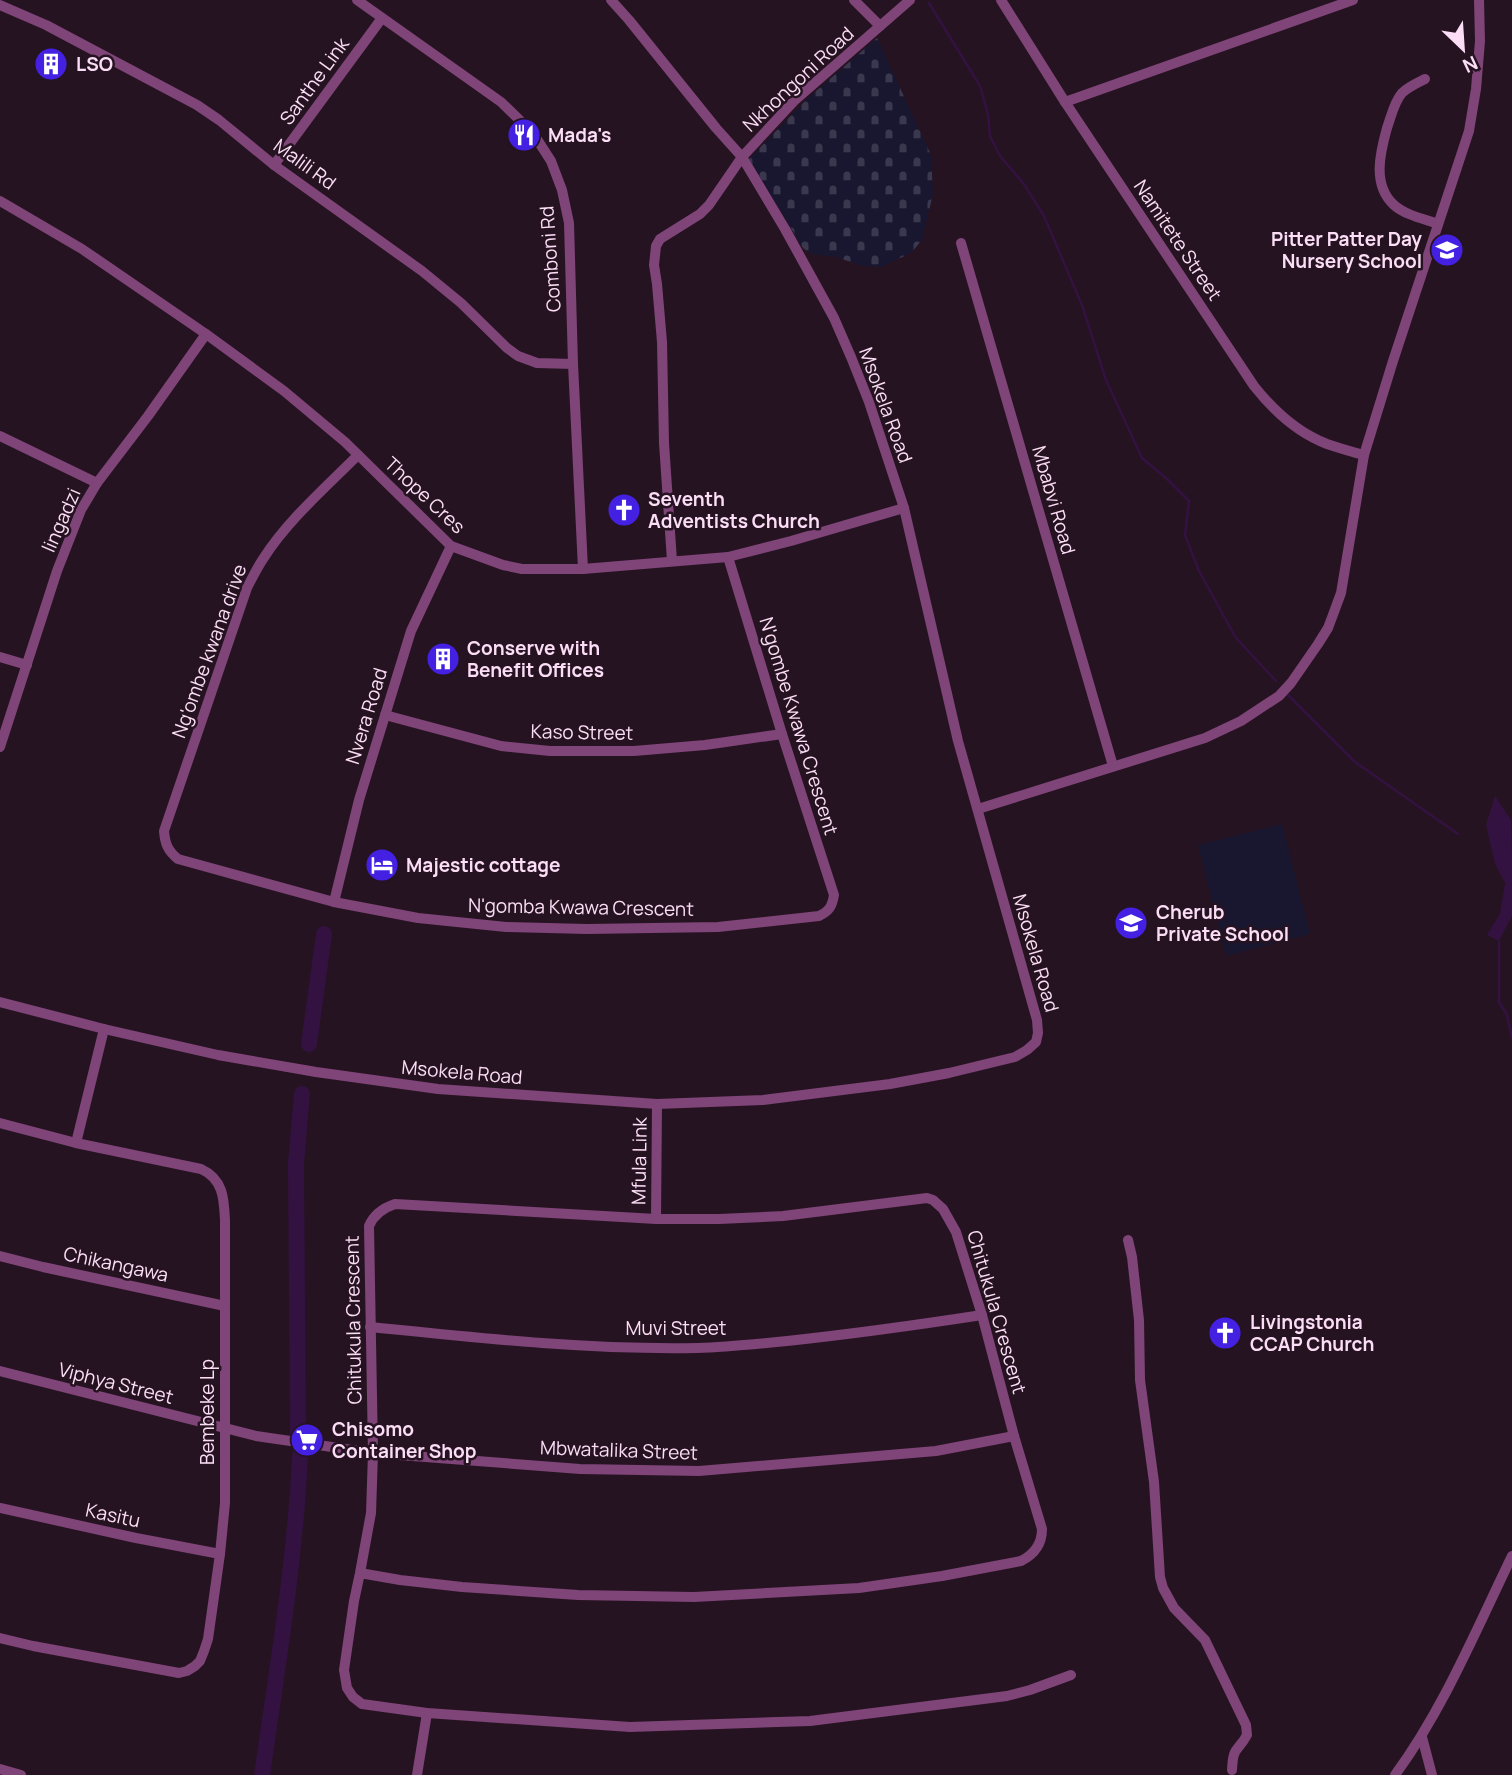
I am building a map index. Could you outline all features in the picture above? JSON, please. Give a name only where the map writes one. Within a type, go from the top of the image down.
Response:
[{"type":"street","name":"Comboni Rd","points":[[357,0],[501,102],[533,133],[551,160],[562,190],[569,223],[583,569]]},
{"type":"street","name":"Msokela Road","points":[[0,1002],[218,1055],[316,1072],[438,1089],[657,1104],[763,1100],[890,1083],[949,1073],[1015,1057],[1036,1042],[1037,1020],[958,741],[904,508],[869,402],[834,318],[741,157],[611,0]]},
{"type":"street","points":[[854,0],[880,26]]},
{"type":"street","name":"Nkhongoni Road","points":[[671,561],[662,342],[654,265],[656,246],[660,239],[700,214],[709,205],[741,157],[794,101],[910,0]]},
{"type":"street","name":"Namitete Street","points":[[1001,0],[1065,102],[1254,386],[1267,402],[1294,425],[1325,443],[1364,455]]},
{"type":"street","points":[[1065,102],[1353,0]]},
{"type":"street","points":[[978,809],[1222,731],[1279,696],[1291,683],[1328,628],[1341,593],[1364,455],[1469,131],[1480,41],[1479,0]]},
{"type":"street","name":"Malili Rd","points":[[0,5],[197,105],[274,165],[422,271],[518,356],[537,363],[573,364]]},
{"type":"street","name":"Santhe Link","points":[[274,165],[382,18]]},
{"type":"street","points":[[1425,79],[1400,95],[1392,112],[1380,154],[1380,177],[1384,192],[1392,204],[1402,211],[1438,225]]},
{"type":"street","name":"Thope Cres","points":[[0,201],[82,249],[206,334],[300,403],[358,455],[451,546],[503,565],[522,569],[583,569],[728,557],[904,508]]},
{"type":"street","name":"Mbabvi Road","points":[[961,243],[1113,766]]},
{"type":"street","name":"lingadzi","points":[[0,747],[64,553],[81,510],[97,483],[206,334]]},
{"type":"street","points":[[0,436],[97,483]]},
{"type":"street","name":"Ng'ombe kwana drive","points":[[168,850],[164,842],[164,831],[247,588],[262,560],[292,521],[358,455]]},
{"type":"street","name":"Nvera Road","points":[[334,902],[352,822],[411,631],[451,546]]},
{"type":"street","name":"N'gombe Kwawa Crescent","points":[[728,557],[834,895],[832,905]]},
{"type":"street","points":[[0,657],[27,665]]},
{"type":"street","name":"Kaso Street","points":[[385,715],[501,747],[550,751],[634,751],[705,745],[782,734]]},
{"type":"street","name":"N'gomba Kwawa Crescent","points":[[168,850],[178,859],[197,865],[334,902],[418,918],[506,927],[718,927],[818,916],[827,912],[832,905]]},
{"type":"street","points":[[76,1143],[104,1029]]},
{"type":"street","name":"Mfula Link","points":[[656,1219],[657,1104]]},
{"type":"street","name":"Bembeke Lp","points":[[0,1123],[76,1143],[201,1169],[212,1175],[224,1198],[225,1306],[225,1503],[208,1639],[200,1661],[187,1671],[179,1673],[0,1638]]},
{"type":"street","name":"Chitukula Crescent","points":[[360,1573],[462,1587],[578,1595],[694,1597],[859,1588],[1021,1561],[1037,1549],[1042,1533],[982,1315],[956,1232],[943,1209],[927,1198],[783,1216],[719,1219],[656,1219],[395,1204],[376,1214],[369,1226],[373,1453],[371,1513],[349,1629],[344,1670],[346,1688],[362,1703],[427,1713],[630,1727],[810,1721],[1007,1696],[1071,1675]]},
{"type":"street","points":[[1128,1240],[1139,1320],[1140,1380],[1154,1482],[1160,1577],[1174,1608],[1205,1640],[1246,1725],[1247,1735],[1235,1750],[1232,1770]]},
{"type":"street","name":"Chikangawa","points":[[0,1255],[43,1267],[225,1306]]},
{"type":"street","name":"Muvi Street","points":[[370,1327],[522,1342],[700,1348],[846,1335],[982,1315]]},
{"type":"street","name":"Viphya Street","points":[[0,1371],[224,1428]]},
{"type":"street","name":"Mbwatalika Street","points":[[224,1428],[256,1436],[373,1453],[580,1469],[698,1471],[936,1451],[1014,1436]]},
{"type":"street","name":"Kasitu","points":[[0,1508],[220,1554]]},
{"type":"street","points":[[1395,1775],[1422,1737],[1512,1556]]},
{"type":"street","points":[[417,1775],[427,1713]]},
{"type":"street","points":[[1422,1737],[1432,1775]]},
{"type":"street","points":[[0,1769],[21,1775]]},
{"type":"green space","points":[[877,38],[931,155],[933,194],[922,240],[911,253],[881,267],[863,266],[836,257],[811,254],[803,248],[749,159],[808,98]]},
{"type":"green space","points":[[1282,824],[1310,934],[1226,956],[1198,845]]},
{"type":"shaded area","points":[[1495,796],[1511,820],[1512,855],[1512,916],[1499,941],[1487,935],[1500,914],[1505,883],[1495,864],[1486,825]]},
{"type":"waterway","points":[[929,3],[980,86],[988,114],[990,136],[1000,156],[1024,184],[1044,216],[1082,305],[1106,380],[1142,458],[1189,501],[1185,535],[1199,571],[1236,638],[1276,681]]},
{"type":"waterway","points":[[1287,694],[1355,762],[1458,834]]},
{"type":"waterway","points":[[309,1044],[324,934]]},
{"type":"waterway","points":[[1499,941],[1499,1002],[1507,1015],[1512,1038]]},
{"type":"waterway","points":[[298,1434],[296,1163],[302,1094]]},
{"type":"waterway","points":[[262,1775],[290,1576],[300,1456]]},
{"type":"place","name":"LSO","points":[[51,64]]},
{"type":"place","name":"Mada's","points":[[524,135]]},
{"type":"place","name":"Pitter Patter Day Nursery School","points":[[1447,250]]},
{"type":"place","name":"Seventh Adventists Church","points":[[624,510]]},
{"type":"place","name":"Conserve with Benefit Offices","points":[[443,659]]},
{"type":"place","name":"Majestic cottage","points":[[382,865]]},
{"type":"place","name":"Cherub Private School","points":[[1131,923]]},
{"type":"place","name":"Livingstonia CCAP Church","points":[[1225,1333]]},
{"type":"place","name":"Chisomo Container Shop","points":[[307,1440]]}]
